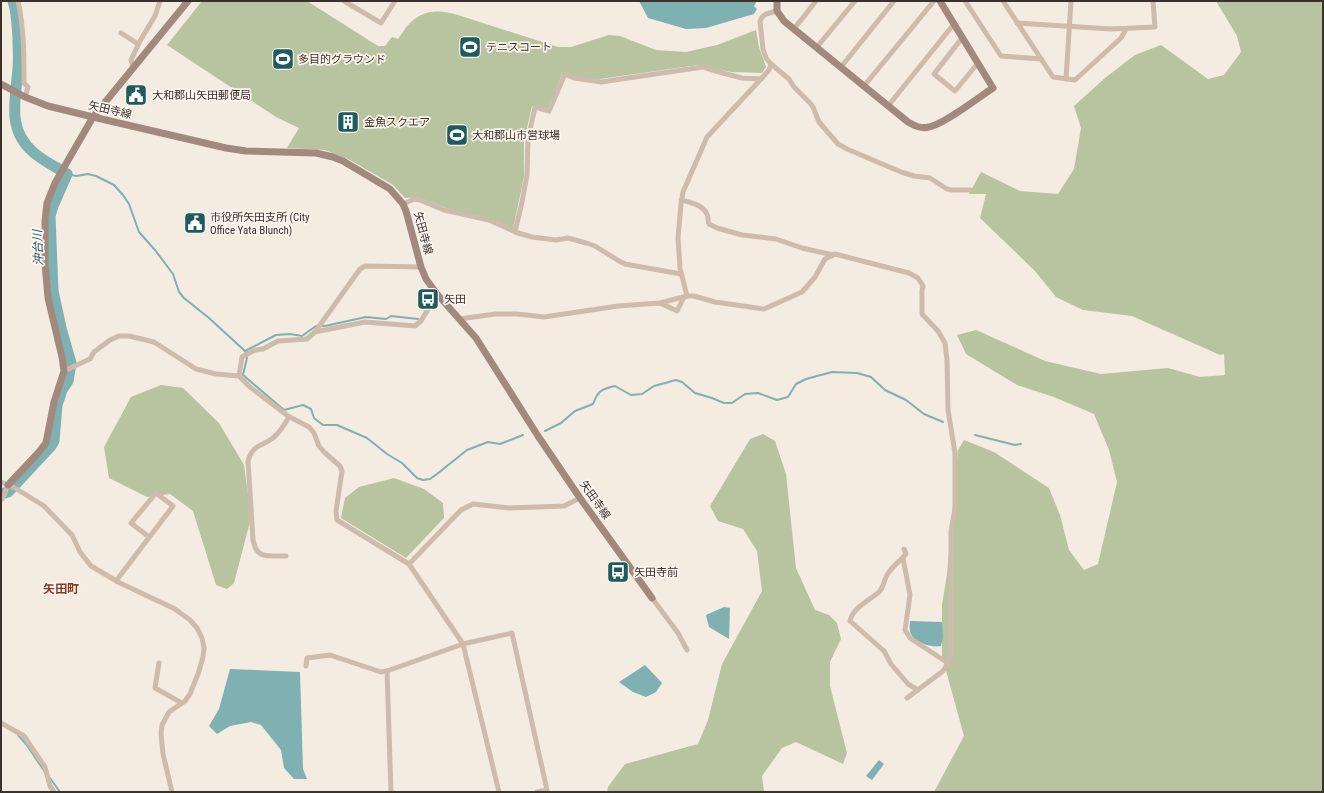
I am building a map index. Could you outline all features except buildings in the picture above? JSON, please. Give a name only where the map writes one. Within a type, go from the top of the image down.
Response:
[{"type":"street","points":[[18,1],[22,16],[25,46],[24,83],[28,87],[23,96]]},
{"type":"street","points":[[133,68],[131,60],[138,44],[155,16],[160,1]]},
{"type":"street","points":[[172,792],[163,754],[161,734],[162,725],[165,718],[174,708],[182,704],[190,694],[203,657],[202,638],[197,628],[190,620],[175,609],[116,581],[91,566],[80,552],[72,535],[44,506],[6,490],[46,443],[55,396],[64,371],[48,298],[45,256],[45,212],[51,192],[59,175],[93,118],[188,1]]},
{"type":"street","points":[[344,1],[381,23],[394,1]]},
{"type":"street","points":[[776,1],[777,11],[780,17],[888,106],[914,125],[925,128],[937,125],[993,88],[940,1]]},
{"type":"street","points":[[794,28],[816,1]]},
{"type":"street","points":[[817,48],[855,1]]},
{"type":"street","points":[[841,67],[894,1]]},
{"type":"street","points":[[864,86],[934,1]]},
{"type":"street","points":[[965,1],[1001,56],[1041,59]]},
{"type":"street","points":[[1003,1],[1053,77],[1075,80],[1121,38],[1126,29]]},
{"type":"street","points":[[1066,79],[1071,1]]},
{"type":"street","points":[[1017,23],[1126,29],[1155,27],[1153,1]]},
{"type":"street","points":[[777,11],[766,14],[760,21],[763,49],[766,58],[792,82],[794,87],[813,107],[819,122],[838,144],[902,172],[914,176],[930,178],[952,190],[970,190]]},
{"type":"street","points":[[888,106],[954,24]]},
{"type":"street","points":[[121,33],[138,44]]},
{"type":"street","points":[[962,38],[934,74],[955,91],[978,64]]},
{"type":"street","points":[[660,303],[677,311],[685,296],[681,274],[678,238],[683,192],[707,137],[761,78],[771,64]]},
{"type":"street","points":[[515,232],[527,175],[528,139],[535,107],[549,111],[565,74],[574,78],[601,82],[703,67],[742,78],[761,78]]},
{"type":"street","name":"矢田寺線","points":[[1,84],[23,96],[48,106],[93,118],[230,149],[326,155],[342,161],[383,184],[395,194],[403,204],[410,224],[421,267],[426,279],[437,294],[476,338],[534,430],[580,498],[652,598]]},
{"type":"street","points":[[403,204],[414,199],[420,200],[444,210],[490,220],[532,238],[551,240],[568,238],[595,246],[619,262],[625,264],[681,274]]},
{"type":"street","points":[[682,200],[693,203],[703,209],[707,214],[709,224],[717,228],[742,235],[782,240],[802,248],[837,254],[909,273],[918,278],[923,286],[922,314],[938,331],[945,343],[947,360],[948,410],[955,452],[955,508],[950,532],[951,652],[948,663],[943,671],[907,698]]},
{"type":"street","points":[[460,319],[495,314],[517,314],[544,317],[618,306],[660,303],[685,296],[694,296],[715,302],[764,309],[802,292],[815,277],[825,259],[833,254]]},
{"type":"street","points":[[239,376],[242,357],[246,354],[262,349],[278,341],[307,339],[318,328],[360,269],[365,266],[421,267]]},
{"type":"street","points":[[318,328],[365,322],[415,326],[421,321],[437,294]]},
{"type":"street","points":[[64,371],[90,359],[94,352],[110,340],[119,336],[129,336],[154,342],[196,369],[216,374],[239,376],[250,387],[289,417],[309,427],[314,433],[319,446],[340,466],[342,472],[336,511],[337,520],[409,564],[463,644],[498,792]]},
{"type":"street","points":[[286,556],[263,555],[254,549],[248,461],[251,452],[273,438],[280,431],[289,417]]},
{"type":"street","points":[[116,581],[149,537],[172,506],[156,493],[131,523],[149,537]]},
{"type":"street","points":[[409,564],[461,510],[473,504],[509,508],[564,506],[580,498]]},
{"type":"street","points":[[904,549],[906,554],[887,574],[881,590],[855,610],[850,621],[884,651],[891,664],[908,684],[918,690]]},
{"type":"street","points":[[902,558],[910,595],[906,630],[910,638],[948,663]]},
{"type":"street","points":[[652,598],[678,633],[687,650]]},
{"type":"street","points":[[306,666],[307,658],[330,655],[381,672],[463,644],[512,633],[547,790],[537,792]]},
{"type":"street","points":[[159,662],[155,688],[182,704]]},
{"type":"street","points":[[387,671],[392,792]]},
{"type":"street","points":[[1,722],[24,736],[45,767],[53,791]]},
{"type":"green space","points":[[202,1],[307,1],[378,46],[385,46],[392,37],[398,39],[411,22],[422,15],[433,12],[445,12],[458,15],[558,47],[571,47],[609,35],[620,36],[656,50],[686,52],[717,45],[756,30],[759,47],[766,67],[762,73],[731,72],[698,65],[593,80],[562,74],[548,109],[532,106],[524,141],[524,177],[513,229],[446,208],[418,197],[405,198],[393,185],[350,160],[325,150],[287,148],[299,128],[276,117],[167,45]]},
{"type":"green space","points":[[1216,1],[1323,1],[1323,792],[934,792],[964,736],[942,656],[942,605],[947,574],[958,450],[964,440],[994,452],[1049,488],[1060,515],[1069,550],[1084,570],[1098,564],[1117,482],[1109,450],[1094,414],[1054,397],[1017,385],[966,354],[957,335],[976,330],[1045,361],[1101,374],[1168,368],[1200,377],[1225,375],[1224,354],[1220,355],[1132,316],[1083,310],[1056,297],[1035,271],[980,218],[986,194],[969,194],[981,172],[1020,191],[1058,194],[1074,169],[1081,128],[1074,106],[1105,78],[1135,55],[1161,45],[1208,79],[1224,75],[1241,52],[1237,36]]},
{"type":"green space","points":[[161,385],[183,388],[219,423],[244,465],[251,518],[234,583],[227,589],[216,585],[193,511],[170,494],[147,497],[109,478],[104,447],[131,397]]},
{"type":"green space","points":[[763,434],[775,441],[786,474],[796,568],[815,610],[829,615],[837,623],[841,639],[830,662],[830,686],[847,753],[843,764],[796,742],[782,748],[762,776],[764,792],[607,792],[608,787],[625,764],[698,744],[708,720],[722,664],[762,591],[757,551],[743,529],[718,521],[710,506],[750,439]]},
{"type":"green space","points":[[394,478],[424,489],[443,503],[444,518],[406,558],[341,518],[345,498],[359,487]]},
{"type":"water","points":[[639,1],[757,1],[754,6],[757,9],[754,14],[706,28],[686,29],[648,18]]},
{"type":"water","points":[[724,607],[730,608],[729,639],[709,627],[706,615]]},
{"type":"water","points":[[910,621],[942,622],[943,637],[941,646],[929,645],[916,640],[910,632]]},
{"type":"water","points":[[645,665],[662,683],[656,692],[646,697],[633,692],[619,682]]},
{"type":"water","points":[[230,669],[300,672],[303,769],[307,779],[294,779],[284,768],[281,750],[261,725],[251,722],[230,726],[217,734],[209,726],[219,709]]},
{"type":"water","points":[[879,760],[884,764],[872,780],[866,776]]},
{"type":"waterway","name":"沖台川","points":[[1,494],[8,492],[54,441],[57,405],[62,390],[68,381],[71,363],[61,328],[53,291],[50,216],[67,174],[33,152],[19,133],[15,113],[18,38],[17,19],[13,1]]},
{"type":"waterway","points":[[67,174],[76,176],[88,174],[96,176],[114,185],[129,204],[139,232],[173,274],[179,292],[245,351],[247,358],[243,375],[284,410],[303,405],[311,409],[314,418],[323,425],[337,425],[367,438],[387,454],[402,463],[417,478],[423,480],[430,479],[467,450],[488,442],[500,444],[523,435]]},
{"type":"waterway","points":[[245,351],[276,335],[290,334],[302,336],[316,326],[325,326],[366,317],[386,319],[391,316],[418,319]]},
{"type":"waterway","points":[[545,431],[561,423],[575,411],[593,404],[598,393],[601,391],[615,386],[631,395],[642,394],[654,386],[676,380],[682,382],[695,393],[724,403],[732,403],[745,394],[758,393],[777,400],[788,397],[796,384],[806,379],[832,372],[857,373],[871,377],[885,390],[906,400],[924,414],[943,422]]},
{"type":"waterway","points":[[975,435],[1015,445],[1021,444]]},
{"type":"waterway","points":[[18,735],[45,772]]},
{"type":"waterway","points":[[50,778],[60,792]]},
{"type":"place","name":"テニスコート","points":[[470,47]]},
{"type":"place","name":"多目的グラウンド","points":[[283,59]]},
{"type":"place","name":"大和郡山矢田郵便局","points":[[136,95]]},
{"type":"place","name":"金魚スクエア","points":[[348,122]]},
{"type":"place","name":"大和郡山市営球場","points":[[457,135]]},
{"type":"place","name":"市役所矢田支所 (City Office Yata Blunch)","points":[[195,223]]},
{"type":"place","name":"矢田","points":[[428,299]]},
{"type":"place","name":"矢田寺前","points":[[618,572]]},
{"type":"district","name":"矢田町","points":[[61,589]]}]
